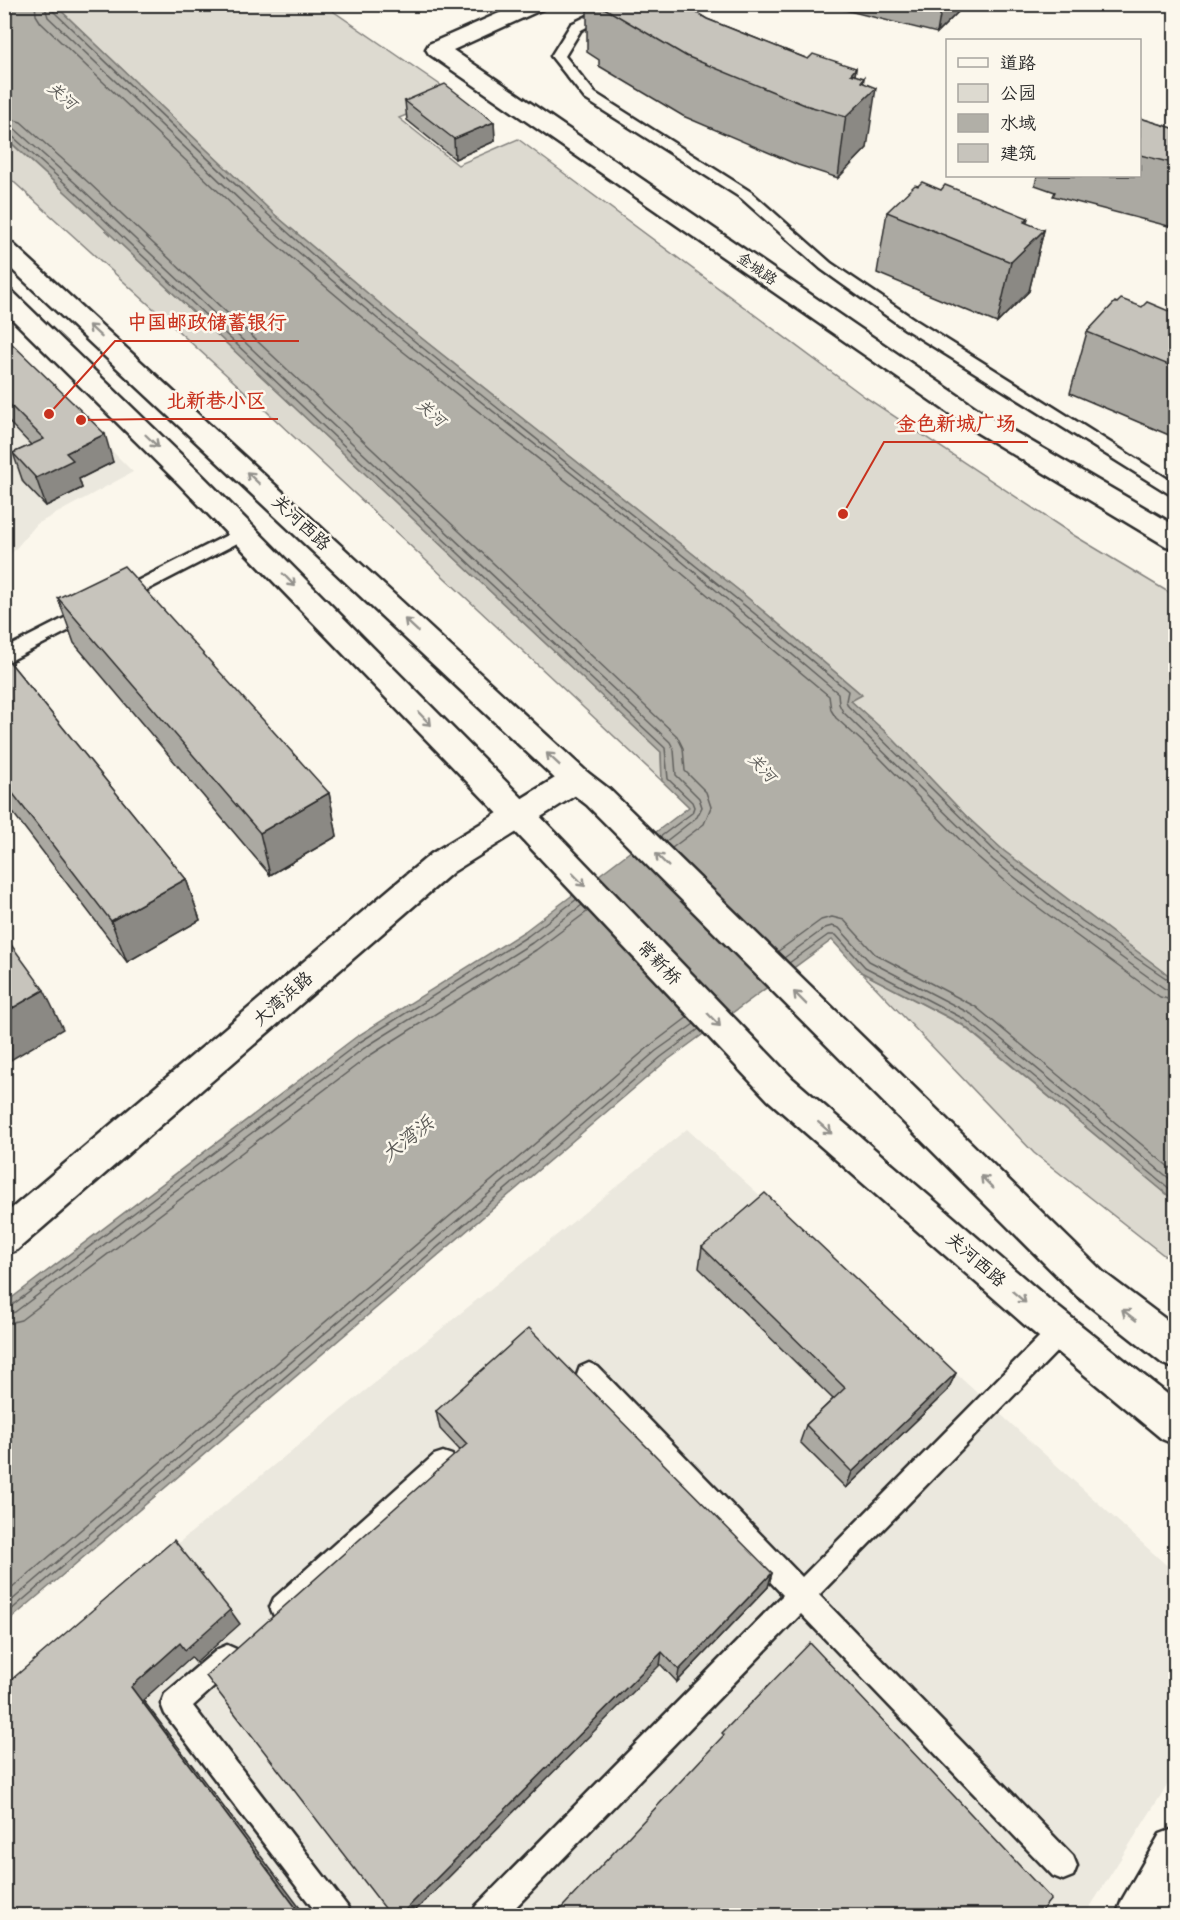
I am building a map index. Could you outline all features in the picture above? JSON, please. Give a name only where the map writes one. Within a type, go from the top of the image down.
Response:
[{"type":"main road","name":"金城路","points":[[538,4],[437,48],[985,426],[1176,539]]},
{"type":"main road","name":"关河西路","points":[[4,248],[587,788]]},
{"type":"main road","points":[[8,306],[243,533],[529,827]]},
{"type":"main road","name":"大湾浜路","points":[[8,1226],[442,863],[529,827],[587,788]]},
{"type":"main road","points":[[587,788],[1090,1284],[1176,1351]]},
{"type":"main road","name":"常新桥","points":[[529,827],[780,1089]]},
{"type":"main road","name":"关河西路","points":[[780,1089],[1060,1332],[1176,1426]]},
{"type":"main road","points":[[1138,1916],[1176,1850]]},
{"type":"lane","points":[[624,4],[576,27],[558,56],[590,96],[746,195],[826,266],[911,325],[1176,492]]},
{"type":"lane","points":[[4,657],[243,533]]},
{"type":"lane","points":[[486,1916],[1060,1332]]},
{"type":"lane","points":[[589,1375],[1063,1866]]},
{"type":"lane","points":[[337,1916],[175,1704],[443,1464]]},
{"type":"shaded area","points":[[5,344],[133,472],[37,524],[5,561]]},
{"type":"shaded area","points":[[687,1129],[1175,1573],[1175,1773],[1085,1915],[5,1916],[5,1684]]},
{"type":"green space","points":[[55,5],[324,5],[455,95],[399,118],[458,165],[518,139],[865,397],[1075,536],[1175,596],[1175,980],[1004,851],[967,817],[892,738],[851,701],[861,694],[742,593],[405,325],[274,214]]},
{"type":"green space","points":[[4,137],[74,200],[661,752],[662,781],[263,408],[5,174]]},
{"type":"green space","points":[[861,972],[962,1025],[1175,1201],[1175,1264],[1034,1153]]},
{"type":"water","points":[[5,5],[55,5],[274,214],[405,325],[742,593],[862,695],[851,701],[892,738],[967,817],[1004,851],[1175,980],[1175,1201],[963,1025],[861,972],[832,940],[665,1062],[5,1624],[5,1303],[356,1037],[525,931],[689,807],[662,781],[661,752],[5,137]]},
{"type":"building","points":[[682,4],[707,19],[808,59],[813,54],[856,68],[851,74],[864,78],[861,82],[876,88],[846,117],[805,105],[686,56],[599,5]]},
{"type":"building","points":[[445,84],[494,122],[454,139],[405,101]]},
{"type":"building","points":[[1141,118],[1176,129],[1176,164],[1141,155]]},
{"type":"building","points":[[922,182],[941,190],[945,185],[1028,218],[1024,222],[1044,230],[1011,262],[887,212],[915,185],[918,186]]},
{"type":"building","points":[[1121,299],[1142,307],[1147,302],[1176,314],[1176,368],[1087,332],[1115,302]]},
{"type":"building","points":[[4,336],[105,434],[66,453],[73,460],[36,478],[13,453],[44,439],[4,399]]},
{"type":"building","points":[[124,566],[329,793],[260,833],[58,598]]},
{"type":"building","points":[[4,655],[186,879],[111,921],[4,782]]},
{"type":"building","points":[[4,935],[44,990],[4,1013]]},
{"type":"building","points":[[765,1193],[956,1373],[852,1472],[806,1425],[845,1388],[702,1247]]},
{"type":"building","points":[[529,1328],[772,1573],[679,1670],[662,1652],[399,1916],[391,1916],[206,1676],[467,1444],[436,1411]]},
{"type":"building","points":[[174,1540],[230,1610],[185,1650],[180,1643],[131,1687],[302,1916],[4,1916],[4,1686]]},
{"type":"building","points":[[810,1643],[1051,1899],[1037,1916],[554,1916],[724,1735],[722,1733]]},
{"type":"place","name":"中国邮政储蓄银行","points":[[49,414]]},
{"type":"place","name":"北新巷小区","points":[[81,420]]},
{"type":"place","name":"金色新城广场","points":[[843,514]]},
{"type":"water label","name":"关河","points":[[62,96]]},
{"type":"water label","name":"关河","points":[[431,413]]},
{"type":"water label","name":"关河","points":[[762,768]]},
{"type":"water label","name":"大湾浜","points":[[408,1139]]}]
